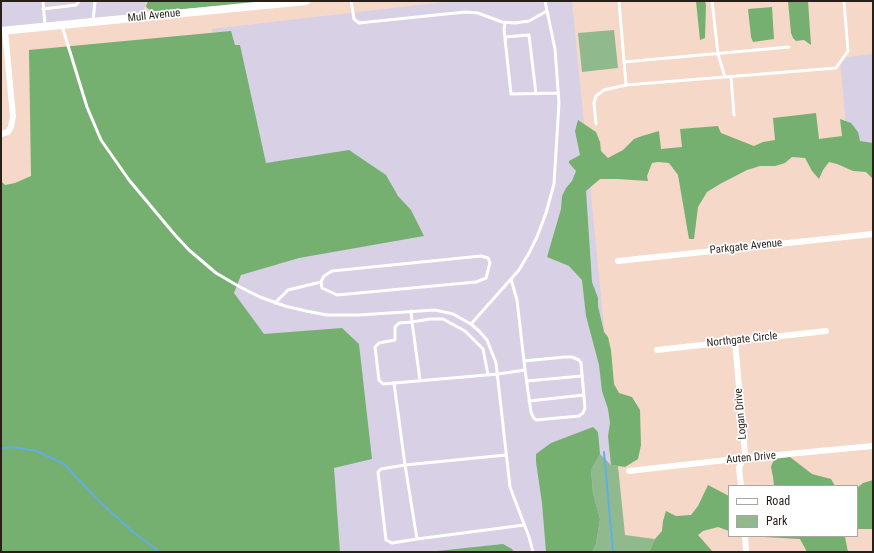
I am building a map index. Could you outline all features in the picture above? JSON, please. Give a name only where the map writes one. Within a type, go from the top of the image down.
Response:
[{"type":"street","name":"Mull Avenue","points":[[3,31],[306,1]]},
{"type":"street","points":[[1,134],[8,132],[11,128],[14,116],[3,31]]},
{"type":"street","name":"Parkgate Avenue","points":[[618,261],[873,234]]},
{"type":"street","name":"Northgate Circle","points":[[657,350],[826,330]]},
{"type":"street","name":"Logan Drive","points":[[735,341],[745,454],[739,468],[741,485]]},
{"type":"street","name":"Auten Drive","points":[[629,471],[873,446]]},
{"type":"street","points":[[745,537],[746,552]]},
{"type":"lane","points":[[43,1],[45,26]]},
{"type":"lane","points":[[43,9],[76,5],[79,1]]},
{"type":"lane","points":[[92,22],[95,1]]},
{"type":"lane","points":[[352,1],[354,19],[359,23],[465,12],[478,13],[505,23],[515,23],[529,21],[547,11]]},
{"type":"lane","points":[[471,324],[519,270],[537,237],[546,214],[554,184],[559,103],[555,49],[545,1]]},
{"type":"lane","points":[[619,1],[626,85]]},
{"type":"lane","points":[[712,1],[718,54],[725,77]]},
{"type":"lane","points":[[596,124],[594,103],[596,96],[604,90],[626,85],[836,68],[848,51],[844,1]]},
{"type":"lane","points":[[505,23],[511,94],[558,93]]},
{"type":"lane","points":[[62,25],[79,83],[101,140],[129,180],[175,235],[202,262],[227,281],[275,303],[327,315],[359,315],[435,310],[453,314],[471,324],[479,331],[487,340],[496,363],[510,487],[533,552]]},
{"type":"lane","points":[[505,36],[529,35],[536,94]]},
{"type":"lane","points":[[624,62],[789,48]]},
{"type":"lane","points":[[731,77],[734,114]]},
{"type":"lane","points":[[275,303],[288,290],[321,282],[324,276],[332,271],[481,256],[488,258],[490,263],[486,278],[476,282],[337,295],[322,288],[321,282]]},
{"type":"lane","points":[[511,279],[517,300],[525,370],[532,418],[536,420],[579,416],[583,413],[585,408],[582,363],[579,360],[572,357],[524,361]]},
{"type":"lane","points":[[411,311],[420,380]]},
{"type":"lane","points":[[488,375],[483,349],[465,331],[443,319],[399,323],[395,327],[395,340],[379,343],[375,347],[379,380],[383,384],[488,375],[525,370]]},
{"type":"lane","points":[[527,381],[582,376]]},
{"type":"lane","points":[[394,383],[405,465],[418,539]]},
{"type":"lane","points":[[529,401],[584,396]]},
{"type":"lane","points":[[506,455],[405,465],[381,469],[378,472],[386,540],[392,543],[524,525]]},
{"type":"shaded area","points":[[1,1],[148,1],[139,18],[1,31]]},
{"type":"shaded area","points":[[453,1],[572,1],[626,552],[257,552],[212,29]]},
{"type":"shaded area","points":[[873,54],[873,147],[848,150],[840,58]]},
{"type":"green space","points":[[148,1],[275,1],[153,12],[146,6]]},
{"type":"green space","points":[[696,1],[705,1],[706,5],[705,38],[700,40]]},
{"type":"green space","points":[[788,1],[808,1],[811,45],[804,40],[796,41],[793,38],[791,33]]},
{"type":"green space","points":[[772,7],[774,39],[753,42],[751,37],[748,9]]},
{"type":"green space","points":[[614,30],[618,68],[582,72],[578,33]]},
{"type":"green space","points":[[231,31],[235,45],[240,45],[266,163],[349,150],[386,175],[398,196],[411,210],[424,236],[299,258],[241,275],[234,293],[264,334],[342,328],[359,344],[372,459],[334,468],[340,552],[1,552],[1,181],[5,185],[15,183],[31,176],[29,50]]},
{"type":"green space","points":[[816,113],[819,139],[842,136],[840,119],[851,123],[858,132],[860,141],[873,143],[873,179],[866,172],[853,171],[829,162],[819,179],[812,171],[805,158],[792,157],[785,163],[775,166],[760,166],[747,170],[707,192],[698,207],[694,239],[689,239],[678,175],[669,163],[652,163],[647,176],[648,181],[600,179],[586,191],[592,282],[598,298],[598,306],[604,332],[608,337],[611,350],[614,384],[619,393],[632,397],[640,410],[641,445],[638,459],[625,467],[611,465],[608,436],[610,423],[608,409],[602,391],[599,365],[586,316],[582,280],[569,266],[547,257],[561,209],[562,196],[572,181],[576,171],[569,161],[580,155],[575,131],[578,120],[596,132],[600,142],[601,151],[608,158],[623,150],[634,139],[659,131],[661,149],[682,147],[680,129],[718,126],[721,133],[754,146],[763,142],[775,140],[773,118]]},
{"type":"green space","points":[[593,427],[598,432],[600,454],[591,470],[593,493],[600,519],[596,544],[592,552],[546,552],[536,454],[551,443]]},
{"type":"green space","points":[[600,454],[611,465],[618,466],[625,535],[655,539],[649,552],[592,552],[596,544],[600,519],[593,493],[591,470]]},
{"type":"green space","points":[[790,457],[812,474],[831,479],[834,485],[774,485],[771,467],[774,459]]},
{"type":"green space","points":[[873,480],[873,529],[858,529],[858,487],[863,483]]},
{"type":"green space","points":[[708,485],[728,495],[728,531],[718,527],[703,531],[698,535],[713,552],[649,552],[655,539],[662,531],[666,511],[676,516],[691,515],[698,506]]},
{"type":"green space","points":[[764,537],[845,537],[848,552],[807,552],[800,539]]},
{"type":"green space","points":[[503,544],[512,549],[514,552],[428,552]]},
{"type":"waterway","points":[[1,448],[11,447],[37,451],[64,464],[98,500],[133,532],[160,552]]},
{"type":"waterway","points":[[604,452],[613,552]]}]
